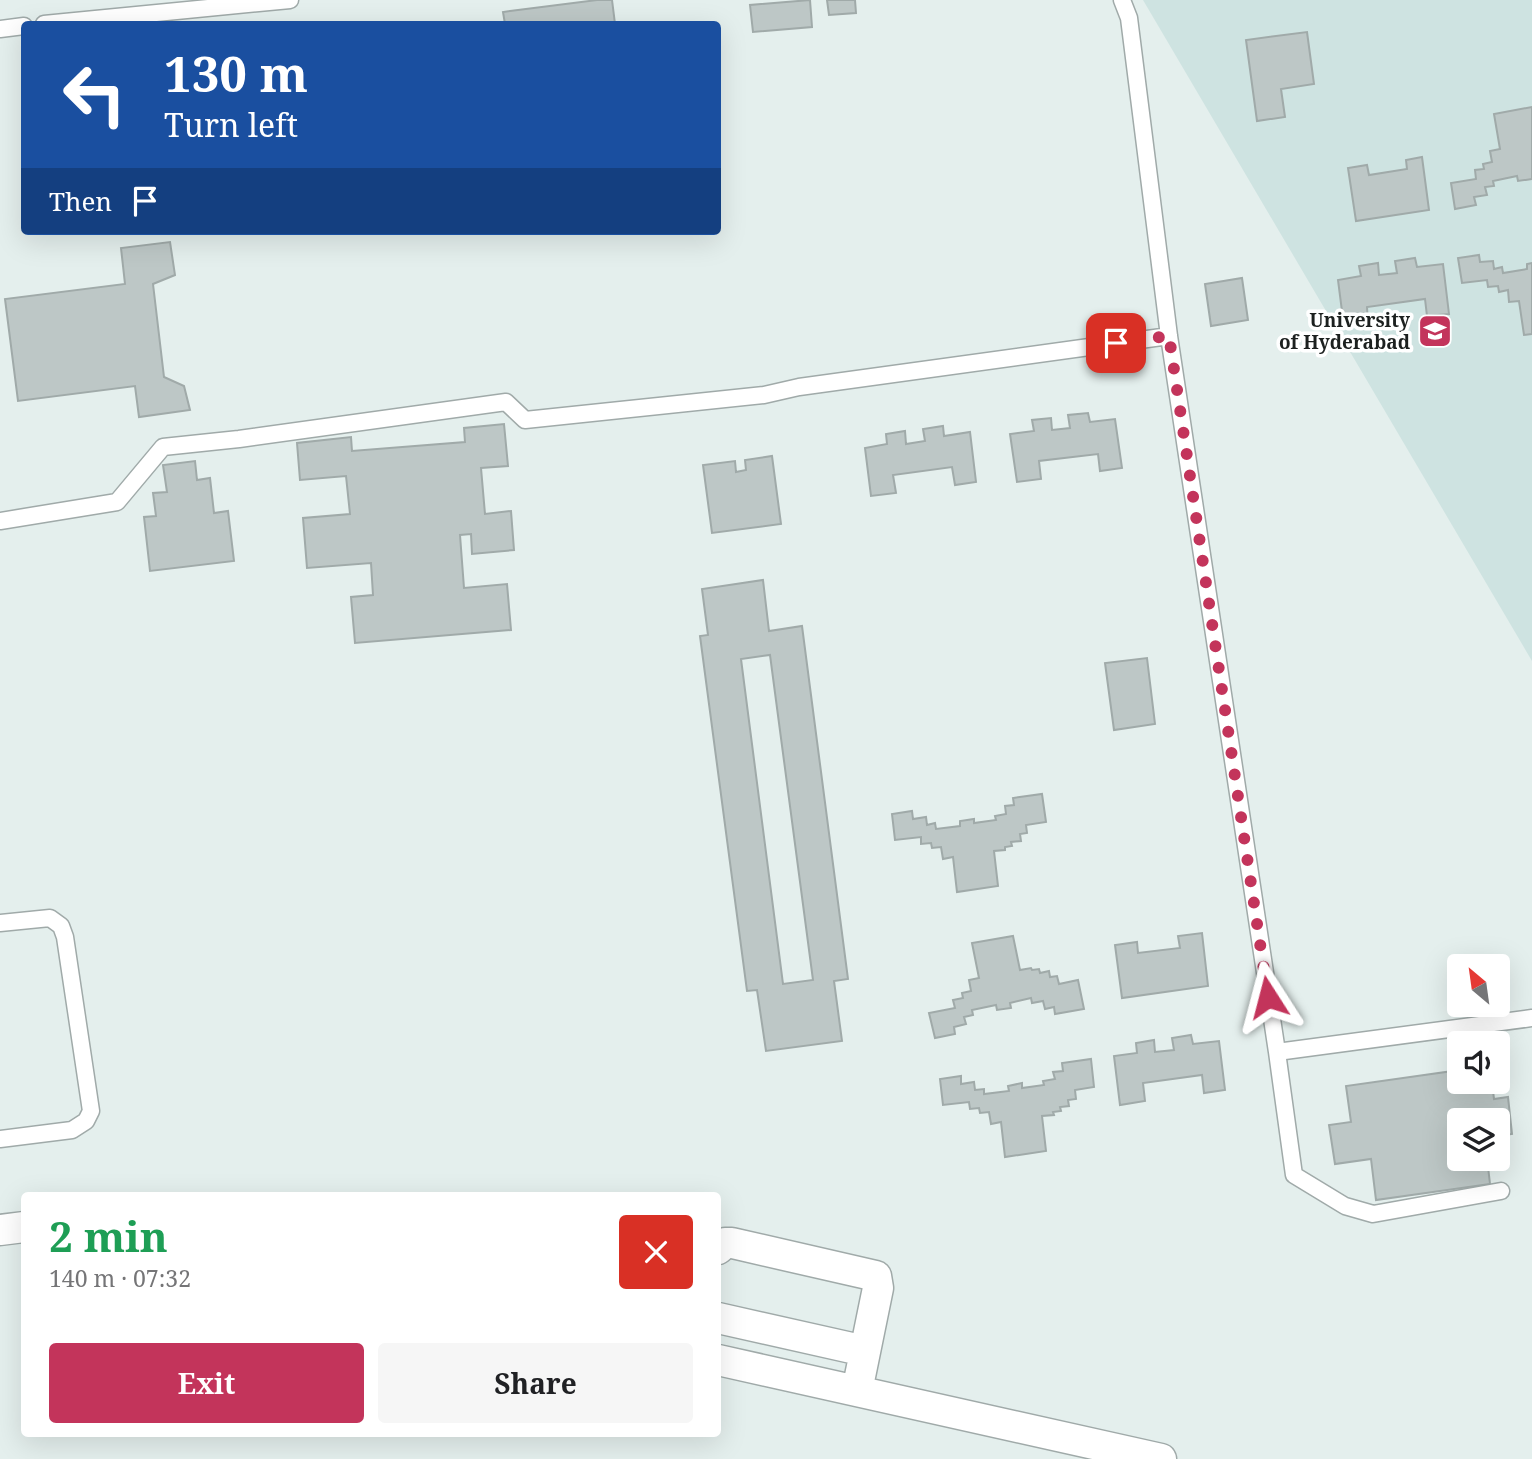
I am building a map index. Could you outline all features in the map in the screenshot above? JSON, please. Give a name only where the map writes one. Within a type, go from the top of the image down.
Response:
[{"type":"street","points":[[0,1230],[21,1227]]},
{"type":"street","points":[[721,1246],[732,1242],[876,1276],[878,1288],[857,1391]]},
{"type":"street","points":[[721,1319],[865,1352]]},
{"type":"street","points":[[764,1371],[772,1331]]},
{"type":"street","points":[[721,1361],[1161,1459]]},
{"type":"lane","points":[[75,21],[290,0]]},
{"type":"lane","points":[[1122,0],[1129,18],[1169,336],[1294,1175],[1345,1206],[1373,1214],[1501,1191]]},
{"type":"lane","points":[[0,29],[21,26]]},
{"type":"lane","points":[[0,520],[117,502],[163,447],[506,402],[525,420],[764,395],[799,387],[1169,336]]},
{"type":"lane","points":[[0,923],[50,918],[61,926],[65,937],[91,1111],[86,1121],[72,1130],[0,1139]]},
{"type":"lane","points":[[1276,1052],[1532,1018]]},
{"type":"shaded area","name":"University of Hyderabad","points":[[1143,0],[1532,0],[1532,661]]},
{"type":"building","points":[[612,0],[615,21],[504,21],[503,12]]},
{"type":"building","points":[[810,0],[812,27],[753,32],[750,5]]},
{"type":"building","points":[[827,0],[855,0],[856,13],[829,15]]},
{"type":"building","points":[[1307,32],[1314,84],[1281,89],[1285,117],[1257,121],[1246,40]]},
{"type":"building","points":[[1532,107],[1532,179],[1518,181],[1517,176],[1493,181],[1494,186],[1485,187],[1487,195],[1474,197],[1476,205],[1455,209],[1451,183],[1476,179],[1475,170],[1484,169],[1483,164],[1492,162],[1490,151],[1500,149],[1494,114]]},
{"type":"building","points":[[1422,157],[1429,210],[1356,221],[1348,168],[1367,165],[1369,175],[1407,169],[1406,160]]},
{"type":"building","points":[[170,242],[175,275],[153,284],[164,377],[184,386],[190,410],[139,417],[135,386],[18,401],[5,299],[125,284],[121,248]]},
{"type":"building","points":[[1479,255],[1480,262],[1493,261],[1494,269],[1502,267],[1503,273],[1527,269],[1527,264],[1532,263],[1532,334],[1524,335],[1519,301],[1509,302],[1508,290],[1499,292],[1498,286],[1488,287],[1487,280],[1462,283],[1458,258]]},
{"type":"building","points":[[1415,258],[1417,267],[1443,264],[1449,314],[1427,316],[1425,299],[1367,307],[1368,324],[1344,327],[1338,280],[1361,276],[1359,266],[1378,263],[1379,275],[1397,273],[1395,261]]},
{"type":"building","points":[[1242,278],[1248,320],[1211,326],[1205,284]]},
{"type":"building","points":[[1088,413],[1090,422],[1115,419],[1122,468],[1100,471],[1098,454],[1039,461],[1041,479],[1017,482],[1010,434],[1034,431],[1032,420],[1051,418],[1052,430],[1070,428],[1068,415]]},
{"type":"building","points":[[504,424],[508,466],[481,468],[485,514],[511,511],[514,550],[472,554],[471,534],[460,535],[464,588],[507,584],[511,630],[355,643],[351,597],[373,595],[371,563],[307,568],[303,518],[350,514],[346,476],[300,480],[297,443],[351,437],[352,451],[465,442],[464,428]]},
{"type":"building","points":[[943,426],[944,436],[970,432],[976,482],[955,485],[952,467],[893,475],[896,493],[871,496],[865,448],[887,444],[886,434],[905,431],[906,444],[925,441],[923,429]]},
{"type":"building","points":[[772,456],[781,524],[712,533],[703,465],[735,461],[736,472],[746,470],[745,460]]},
{"type":"building","points":[[195,461],[197,480],[210,478],[214,513],[228,511],[234,561],[150,571],[144,517],[156,516],[153,493],[167,492],[163,465]]},
{"type":"building","points":[[763,580],[769,631],[802,626],[848,979],[834,981],[842,1041],[766,1051],[757,990],[747,991],[700,636],[708,635],[702,589]],"holes":[[[770,655],[813,980],[783,984],[741,659]]]},
{"type":"building","points":[[1147,658],[1155,724],[1114,730],[1105,663]]},
{"type":"building","points":[[1042,794],[1046,822],[1026,825],[1027,833],[1020,834],[1021,841],[1011,842],[1012,846],[1005,847],[1005,850],[994,851],[998,886],[957,892],[953,857],[943,859],[941,847],[932,848],[931,843],[921,844],[921,837],[895,840],[892,814],[912,811],[913,819],[926,817],[927,825],[935,823],[936,829],[960,826],[960,821],[974,819],[974,823],[996,820],[995,816],[1006,814],[1005,806],[1014,805],[1013,798]]},
{"type":"building","points":[[1202,933],[1208,986],[1122,998],[1115,945],[1137,942],[1138,953],[1180,948],[1178,936]]},
{"type":"building","points":[[1013,936],[1020,970],[1031,968],[1039,969],[1040,973],[1049,971],[1050,977],[1057,976],[1059,984],[1078,980],[1084,1009],[1055,1014],[1054,1007],[1045,1009],[1043,1001],[1032,1003],[1031,998],[1010,1003],[1011,1008],[997,1010],[996,1005],[972,1010],[973,1015],[964,1017],[966,1024],[954,1027],[955,1034],[935,1038],[929,1013],[955,1008],[953,1000],[963,998],[962,993],[971,991],[969,980],[979,978],[972,943]]},
{"type":"building","points":[[1191,1035],[1193,1044],[1219,1041],[1225,1090],[1204,1093],[1202,1075],[1143,1083],[1145,1101],[1120,1105],[1114,1056],[1137,1053],[1136,1043],[1154,1040],[1155,1052],[1174,1050],[1172,1038]]},
{"type":"building","points":[[1091,1059],[1094,1087],[1075,1090],[1076,1099],[1068,1100],[1069,1106],[1060,1107],[1061,1111],[1053,1112],[1054,1115],[1042,1116],[1046,1151],[1005,1157],[1001,1122],[991,1124],[989,1112],[980,1113],[979,1108],[970,1109],[969,1102],[943,1105],[940,1079],[961,1076],[961,1084],[974,1082],[975,1090],[984,1089],[984,1094],[1009,1091],[1008,1086],[1022,1083],[1022,1088],[1044,1085],[1043,1081],[1055,1079],[1053,1072],[1063,1071],[1062,1063]]},
{"type":"building","points":[[1447,1072],[1447,1094],[1493,1094],[1494,1099],[1508,1097],[1509,1108],[1447,1108],[1447,1171],[1488,1171],[1490,1184],[1376,1200],[1371,1159],[1335,1164],[1329,1125],[1351,1122],[1346,1086]]},
{"type":"place","name":"University of Hyderabad","points":[[1435,331]]},
{"type":"route","points":[[1116,343],[1169,336],[1268,997]]}]
